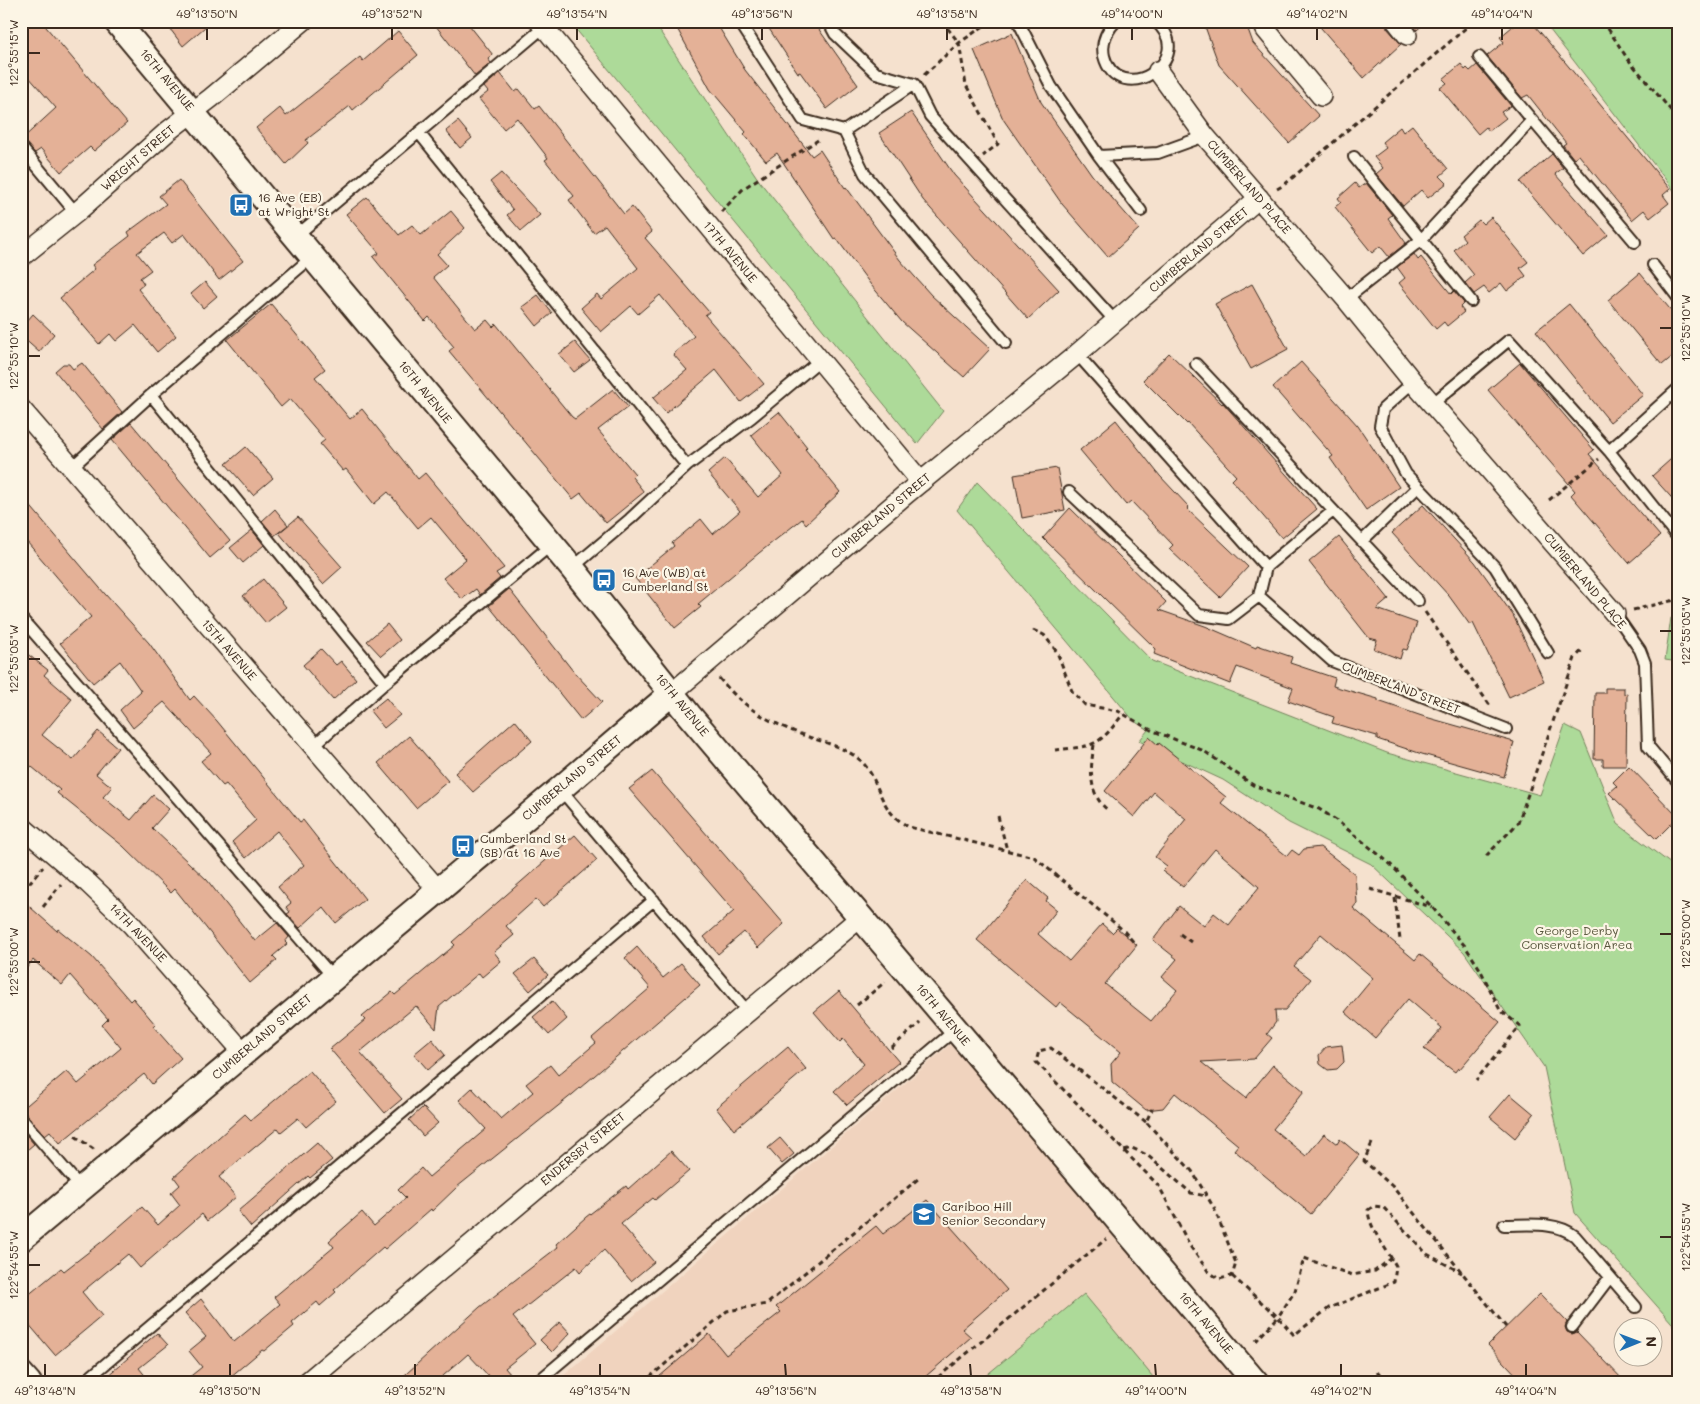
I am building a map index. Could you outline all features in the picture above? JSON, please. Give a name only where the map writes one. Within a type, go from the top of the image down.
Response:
[{"type":"street","name":"16TH AVENUE","points":[[116,21],[194,112],[572,568],[672,693],[862,916],[955,1030],[1256,1383]]},
{"type":"street","name":"WRIGHT STREET","points":[[21,257],[76,213],[168,131],[194,112],[303,21]]},
{"type":"street","points":[[1262,21],[1266,30],[1321,96]]},
{"type":"street","name":"17TH AVENUE","points":[[542,24],[921,482]]},
{"type":"street","name":"CUMBERLAND PLACE","points":[[1158,71],[1205,136],[1346,299],[1413,382],[1615,614]]},
{"type":"street","name":"CUMBERLAND STREET","points":[[21,1239],[560,789],[921,482],[1077,354],[1259,198]]},
{"type":"street","name":"15TH AVENUE","points":[[21,409],[312,747],[438,890]]},
{"type":"street","name":"14TH AVENUE","points":[[21,826],[131,924],[243,1052]]},
{"type":"street","name":"ENDERSBY STREET","points":[[306,1383],[862,916]]},
{"type":"street","points":[[21,1374],[29,1383]]},
{"type":"lane","points":[[739,21],[803,120],[844,131],[914,84]]},
{"type":"lane","points":[[828,21],[835,34],[876,73],[914,84],[930,116],[1115,321]]},
{"type":"lane","points":[[1018,21],[1051,86],[1099,156],[1141,211]]},
{"type":"lane","points":[[1116,21],[1109,28],[1103,48],[1110,68],[1128,79],[1144,78],[1158,71],[1164,62],[1168,52],[1168,41],[1164,31],[1155,21]]},
{"type":"lane","points":[[296,236],[419,132],[542,24]]},
{"type":"lane","points":[[1479,57],[1635,242]]},
{"type":"lane","points":[[1346,299],[1421,240],[1532,120]]},
{"type":"lane","points":[[844,131],[865,174],[1006,343]]},
{"type":"lane","points":[[419,132],[687,466]]},
{"type":"lane","points":[[1099,156],[1158,153],[1205,136]]},
{"type":"lane","points":[[21,147],[76,213]]},
{"type":"lane","points":[[1354,158],[1471,301]]},
{"type":"lane","points":[[71,468],[151,395],[313,256]]},
{"type":"lane","points":[[1653,265],[1679,299]]},
{"type":"lane","points":[[1432,404],[1508,340],[1609,451],[1679,539]]},
{"type":"lane","points":[[1077,354],[1266,567]]},
{"type":"lane","points":[[572,568],[687,466],[752,417],[820,360]]},
{"type":"lane","points":[[1196,364],[1418,601]]},
{"type":"lane","points":[[1413,382],[1383,409],[1380,426],[1406,474],[1495,567],[1548,653]]},
{"type":"lane","points":[[1609,451],[1679,388]]},
{"type":"lane","points":[[151,395],[385,683]]},
{"type":"lane","points":[[1362,542],[1418,487]]},
{"type":"lane","points":[[1070,492],[1198,615],[1229,619],[1259,596],[1266,567],[1333,511]]},
{"type":"lane","points":[[312,747],[385,683],[552,545]]},
{"type":"lane","name":"CUMBERLAND STREET","points":[[1259,596],[1332,661],[1506,728]]},
{"type":"lane","name":"CUMBERLAND PLACE","points":[[1615,614],[1640,650],[1645,663],[1648,746],[1679,783]]},
{"type":"lane","points":[[21,618],[333,977]]},
{"type":"lane","points":[[560,789],[747,1011]]},
{"type":"lane","points":[[83,1383],[654,900]]},
{"type":"lane","points":[[536,1383],[955,1030]]},
{"type":"lane","points":[[21,1118],[82,1189]]},
{"type":"lane","points":[[1504,1225],[1556,1225],[1566,1229],[1576,1236],[1636,1307]]},
{"type":"lane","points":[[1572,1327],[1610,1277]]},
{"type":"path","points":[[942,21],[959,43],[966,85],[998,144],[973,164]]},
{"type":"path","points":[[914,84],[959,43],[991,21]]},
{"type":"path","points":[[1259,198],[1284,185],[1474,21]]},
{"type":"path","points":[[1603,21],[1627,58],[1679,120]]},
{"type":"path","points":[[708,224],[744,188],[816,141],[844,131]]},
{"type":"path","points":[[1549,500],[1609,451]]},
{"type":"path","points":[[1615,614],[1679,599]]},
{"type":"path","points":[[1418,601],[1506,728]]},
{"type":"path","points":[[1033,630],[1044,635],[1057,652],[1072,691],[1081,702],[1090,706],[1110,708],[1168,738],[1204,751],[1253,785],[1319,810],[1336,820],[1388,862],[1432,907],[1465,946],[1480,969],[1500,1010],[1520,1026],[1476,1080]]},
{"type":"path","points":[[1486,856],[1518,823],[1575,658],[1584,648]]},
{"type":"path","points":[[719,678],[738,701],[752,710],[794,732],[848,752],[861,762],[888,810],[898,820],[909,827],[1034,856],[1124,930],[1136,945]]},
{"type":"path","points":[[1055,750],[1094,745],[1101,741],[1123,714]]},
{"type":"path","points":[[1094,745],[1091,764],[1093,787],[1096,798],[1109,811]]},
{"type":"path","points":[[998,816],[1008,850]]},
{"type":"path","points":[[23,890],[44,867]]},
{"type":"path","points":[[43,907],[63,881]]},
{"type":"path","points":[[1370,889],[1395,898],[1432,907]]},
{"type":"path","points":[[1395,898],[1400,940]]},
{"type":"path","points":[[1180,934],[1191,942]]},
{"type":"path","points":[[857,1005],[884,982]]},
{"type":"path","points":[[891,1048],[920,1023]]},
{"type":"path","points":[[1050,1048],[1146,1122],[1192,1171],[1207,1196],[1236,1263],[1232,1276],[1220,1279],[1208,1271],[1190,1246],[1159,1186],[1036,1062],[1039,1051],[1050,1048]]},
{"type":"path","points":[[1146,1122],[1152,1110]]},
{"type":"path","points":[[75,1136],[90,1144],[97,1152]]},
{"type":"path","points":[[1372,1143],[1364,1161],[1392,1186],[1506,1327]]},
{"type":"path","points":[[1124,1150],[1132,1148],[1147,1155],[1191,1193],[1207,1196]]},
{"type":"path","points":[[643,1383],[727,1311],[767,1304],[918,1179]]},
{"type":"path","points":[[1232,1276],[1294,1334],[1329,1308],[1394,1282],[1396,1266],[1368,1219],[1368,1210],[1374,1206],[1383,1207],[1427,1254],[1462,1273]]},
{"type":"path","points":[[931,1383],[1106,1239]]},
{"type":"path","points":[[1256,1341],[1278,1317],[1295,1291],[1304,1258],[1352,1276],[1375,1271],[1392,1258]]},
{"type":"path","points":[[1377,1372],[1387,1383]]},
{"type":"shaded area","name":"Cariboo Hill Senior Secondary","points":[[951,1044],[1240,1383],[555,1383]]},
{"type":"green space","points":[[569,21],[653,21],[760,182],[943,411],[917,444]]},
{"type":"green space","points":[[1543,21],[1679,21],[1679,197]]},
{"type":"green space","name":"George Derby Conservation Area","points":[[977,482],[1152,661],[1387,753],[1540,795],[1565,725],[1581,733],[1618,824],[1679,870],[1679,1331],[1575,1213],[1544,1067],[1464,952],[1371,864],[1289,823],[1223,780],[1139,741],[1148,730],[1134,721],[957,510]]},
{"type":"green space","points":[[1679,615],[1679,662],[1665,660],[1671,618]]},
{"type":"green space","points":[[1084,1294],[1158,1383],[977,1383]]},
{"type":"building","points":[[21,21],[41,21],[127,123],[94,151],[90,147],[61,172],[41,149],[35,153],[21,140],[56,108],[21,68]]},
{"type":"building","points":[[164,21],[212,21],[183,46]]},
{"type":"building","points":[[432,21],[466,21],[493,55],[488,59],[491,63],[475,76]]},
{"type":"building","points":[[673,21],[715,21],[745,70],[812,156],[820,150],[845,188],[900,260],[931,295],[990,349],[964,377],[902,322],[871,285],[836,238],[834,239],[777,153],[766,161],[744,134],[746,132],[710,89]]},
{"type":"building","points":[[764,21],[813,21],[858,85],[827,109],[800,72],[798,73]]},
{"type":"building","points":[[1203,21],[1245,21],[1253,43],[1319,116],[1289,143],[1219,65]]},
{"type":"building","points":[[1315,21],[1385,21],[1387,28],[1401,44],[1364,78]]},
{"type":"building","points":[[1410,21],[1427,21],[1417,30]]},
{"type":"building","points":[[1519,21],[1531,21],[1670,189],[1663,195],[1669,203],[1650,218],[1644,210],[1632,220],[1579,155],[1574,159],[1563,145],[1566,143],[1528,95],[1522,98],[1487,56],[1504,42],[1500,37]]},
{"type":"building","points":[[398,31],[418,55],[353,110],[350,106],[306,140],[308,143],[286,164],[256,128],[280,108],[286,116],[360,57],[363,61]]},
{"type":"building","points":[[1012,33],[1041,102],[1092,175],[1139,229],[1108,257],[1062,204],[1003,119],[974,50]]},
{"type":"building","points":[[1461,64],[1465,70],[1467,68],[1470,71],[1477,65],[1511,106],[1501,112],[1506,118],[1489,131],[1486,127],[1478,134],[1440,88],[1447,83],[1443,79]]},
{"type":"building","points":[[500,73],[515,92],[519,89],[535,109],[539,106],[624,214],[632,207],[652,232],[645,238],[709,312],[705,315],[764,384],[741,402],[716,370],[666,413],[653,398],[687,370],[673,354],[694,336],[660,295],[638,314],[631,306],[601,332],[581,308],[597,294],[601,299],[638,268],[605,225],[594,233],[569,200],[574,196],[545,160],[548,158],[517,118],[504,129],[479,99],[488,92],[484,87]]},
{"type":"building","points":[[911,112],[954,175],[1059,290],[1028,319],[923,200],[879,133]]},
{"type":"building","points":[[458,121],[472,138],[460,148],[446,131]]},
{"type":"building","points":[[1412,125],[1448,169],[1440,176],[1447,183],[1428,198],[1421,190],[1403,206],[1376,174],[1383,168],[1374,157],[1386,148],[1382,142],[1400,127],[1403,132]]},
{"type":"building","points":[[1552,154],[1563,168],[1555,174],[1608,235],[1583,256],[1520,182]]},
{"type":"building","points":[[501,173],[540,215],[521,231],[507,215],[513,210],[490,182]]},
{"type":"building","points":[[179,180],[243,261],[219,280],[184,234],[172,243],[164,233],[137,253],[151,270],[140,278],[144,284],[138,289],[176,336],[157,352],[135,325],[116,341],[110,334],[99,344],[60,298],[95,269],[92,265],[130,236],[128,232],[166,204],[159,196]]},
{"type":"building","points":[[1355,183],[1359,188],[1366,183],[1392,215],[1388,218],[1406,243],[1389,257],[1380,246],[1372,253],[1335,207],[1341,202],[1338,198]]},
{"type":"building","points":[[367,197],[399,235],[412,225],[421,235],[451,211],[465,228],[437,254],[447,265],[433,277],[475,329],[487,320],[493,327],[496,324],[575,419],[613,389],[628,407],[598,430],[635,474],[632,477],[644,492],[606,523],[581,493],[573,499],[449,351],[454,347],[429,317],[425,321],[373,257],[379,253],[346,214]]},
{"type":"building","points":[[1491,217],[1528,262],[1520,268],[1526,276],[1507,291],[1501,283],[1489,293],[1484,287],[1474,294],[1465,283],[1474,275],[1454,250],[1465,240],[1461,235],[1479,220],[1483,224]]},
{"type":"building","points":[[1414,254],[1418,260],[1421,257],[1451,294],[1454,291],[1464,303],[1460,307],[1464,312],[1447,326],[1444,322],[1436,329],[1399,283],[1405,278],[1397,267]]},
{"type":"building","points":[[1640,273],[1679,320],[1679,351],[1662,365],[1608,300]]},
{"type":"building","points":[[205,282],[217,296],[203,308],[191,294]]},
{"type":"building","points":[[1252,284],[1288,349],[1251,369],[1215,304]]},
{"type":"building","points":[[538,295],[552,313],[537,326],[522,307]]},
{"type":"building","points":[[271,304],[325,369],[315,377],[350,419],[362,409],[418,479],[425,473],[504,568],[496,573],[500,578],[480,595],[476,589],[462,599],[443,578],[466,559],[431,517],[418,528],[388,492],[374,504],[346,469],[343,471],[320,444],[325,440],[290,399],[281,407],[227,340]]},
{"type":"building","points":[[1569,304],[1643,395],[1610,422],[1536,331]]},
{"type":"building","points":[[33,314],[54,334],[39,352],[21,336],[21,328]]},
{"type":"building","points":[[575,342],[590,360],[574,372],[559,354]]},
{"type":"building","points":[[1169,353],[1223,403],[1317,509],[1282,538],[1232,480],[1236,476],[1188,423],[1143,380]]},
{"type":"building","points":[[1301,362],[1358,426],[1399,487],[1366,510],[1330,458],[1333,456],[1273,387]]},
{"type":"building","points":[[82,363],[122,412],[103,429],[55,371],[63,364],[69,364],[73,369]]},
{"type":"building","points":[[1520,363],[1594,450],[1589,454],[1660,536],[1629,563],[1571,495],[1575,491],[1488,390]]},
{"type":"building","points":[[779,412],[807,447],[805,449],[840,492],[806,524],[802,519],[759,553],[698,604],[701,607],[675,628],[635,578],[674,546],[672,543],[701,519],[713,534],[740,511],[708,473],[725,458],[758,497],[783,475],[751,435]]},
{"type":"building","points":[[1116,420],[1160,476],[1189,507],[1187,509],[1248,567],[1220,597],[1169,549],[1173,545],[1131,501],[1126,505],[1080,450]]},
{"type":"building","points":[[131,423],[230,541],[210,558],[112,440]]},
{"type":"building","points":[[246,447],[273,478],[253,495],[226,464]]},
{"type":"building","points":[[1679,452],[1679,506],[1652,476]]},
{"type":"building","points":[[1057,468],[1065,510],[1022,518],[1014,475]]},
{"type":"building","points":[[21,495],[149,643],[190,700],[194,696],[217,721],[300,822],[303,820],[365,899],[336,923],[323,907],[300,928],[287,914],[290,912],[286,907],[291,903],[278,887],[304,865],[277,831],[246,858],[232,842],[256,820],[226,784],[223,786],[201,761],[211,753],[164,702],[133,728],[120,710],[141,691],[120,661],[93,683],[60,643],[91,617],[21,535]]},
{"type":"building","points":[[1423,505],[1475,562],[1513,615],[1544,681],[1509,697],[1473,623],[1470,625],[1449,596],[1392,533]]},
{"type":"building","points":[[1070,508],[1166,602],[1159,610],[1205,626],[1256,648],[1257,645],[1292,657],[1290,663],[1335,678],[1333,686],[1378,699],[1378,701],[1422,716],[1514,742],[1504,777],[1422,754],[1377,739],[1377,736],[1332,723],[1334,717],[1288,701],[1293,688],[1237,667],[1230,684],[1154,654],[1156,649],[1043,538]]},
{"type":"building","points":[[275,509],[288,525],[274,536],[262,521]]},
{"type":"building","points":[[298,517],[342,567],[323,584],[279,533]]},
{"type":"building","points":[[252,530],[264,545],[243,563],[230,548]]},
{"type":"building","points":[[1339,537],[1389,599],[1377,609],[1417,623],[1407,650],[1403,649],[1400,659],[1374,649],[1377,640],[1369,638],[1309,562]]},
{"type":"building","points":[[263,579],[286,607],[266,623],[243,596]]},
{"type":"building","points":[[509,589],[573,671],[602,702],[581,720],[489,606]]},
{"type":"building","points":[[387,624],[400,640],[381,656],[367,641]]},
{"type":"building","points":[[21,649],[48,670],[44,675],[72,699],[42,735],[73,760],[98,731],[118,748],[96,774],[112,787],[103,797],[131,820],[153,795],[169,809],[152,828],[207,880],[255,941],[277,923],[289,937],[285,942],[287,944],[273,956],[277,960],[250,983],[175,889],[171,893],[123,846],[57,793],[60,790],[21,758]]},
{"type":"building","points":[[321,649],[336,665],[341,661],[356,679],[333,700],[303,665]]},
{"type":"building","points":[[1605,688],[1624,688],[1624,694],[1627,693],[1626,766],[1603,766],[1603,759],[1594,759],[1595,693],[1605,693]]},
{"type":"building","points":[[386,698],[400,715],[384,728],[370,711]]},
{"type":"building","points":[[515,720],[532,741],[473,792],[455,773]]},
{"type":"building","points":[[409,736],[448,781],[416,808],[378,763]]},
{"type":"building","points":[[1149,737],[1226,797],[1221,803],[1287,856],[1292,850],[1299,855],[1304,849],[1320,847],[1355,874],[1357,903],[1353,908],[1415,960],[1420,954],[1500,1022],[1459,1070],[1458,1068],[1455,1072],[1424,1049],[1442,1028],[1408,999],[1375,1038],[1345,1012],[1373,978],[1321,934],[1294,966],[1311,979],[1285,1010],[1275,1010],[1276,1022],[1267,1034],[1272,1038],[1254,1059],[1201,1062],[1246,1098],[1273,1065],[1304,1091],[1273,1129],[1306,1156],[1324,1134],[1337,1144],[1340,1139],[1359,1155],[1311,1214],[1234,1150],[1238,1145],[1175,1093],[1163,1108],[1146,1110],[1112,1082],[1111,1064],[1121,1052],[1060,1002],[1056,1007],[977,940],[1027,880],[1048,898],[1046,901],[1057,910],[1038,934],[1069,961],[1102,924],[1112,933],[1117,928],[1137,945],[1105,984],[1151,1021],[1177,990],[1162,977],[1177,959],[1153,940],[1179,906],[1204,926],[1214,913],[1229,925],[1259,887],[1215,849],[1183,887],[1162,871],[1167,866],[1155,857],[1186,819],[1154,792],[1134,817],[1105,791]]},
{"type":"building","points":[[1629,766],[1678,817],[1656,839],[1609,793],[1617,786],[1613,782]]},
{"type":"building","points":[[652,771],[784,924],[758,948],[744,932],[718,954],[704,937],[734,911],[629,789]]},
{"type":"building","points":[[575,835],[597,860],[543,907],[536,899],[506,926],[514,935],[494,952],[501,961],[482,977],[479,973],[439,1007],[436,1029],[416,1006],[360,1052],[402,1099],[385,1113],[330,1049],[365,1020],[362,1017],[392,992],[395,995],[455,945],[452,942]]},
{"type":"building","points":[[21,899],[57,931],[58,929],[92,957],[130,1001],[133,998],[155,1024],[153,1026],[181,1058],[152,1084],[144,1074],[60,1143],[50,1131],[45,1135],[21,1110],[67,1071],[78,1084],[121,1048],[102,1025],[108,1019],[70,975],[62,985],[33,960],[21,975]]},
{"type":"building","points":[[637,947],[663,978],[681,963],[700,985],[573,1094],[457,1187],[432,1211],[431,1209],[385,1249],[383,1247],[334,1290],[336,1292],[320,1306],[317,1302],[292,1323],[294,1326],[223,1383],[182,1383],[202,1367],[189,1351],[206,1337],[185,1313],[201,1299],[234,1342],[280,1304],[274,1297],[334,1247],[329,1241],[362,1212],[374,1226],[406,1198],[398,1190],[421,1168],[429,1177],[486,1129],[459,1100],[472,1088],[501,1119],[533,1092],[526,1084],[550,1065],[558,1075],[596,1043],[592,1038],[650,988],[625,958]]},
{"type":"building","points":[[534,959],[548,975],[530,991],[515,974]]},
{"type":"building","points":[[839,991],[899,1062],[847,1105],[834,1091],[864,1064],[843,1039],[840,1042],[814,1012]]},
{"type":"building","points":[[552,1001],[567,1019],[549,1035],[533,1017]]},
{"type":"building","points":[[432,1039],[445,1055],[428,1070],[414,1054]]},
{"type":"building","points":[[1342,1045],[1344,1062],[1337,1069],[1328,1070],[1320,1064],[1319,1055],[1326,1047]]},
{"type":"building","points":[[788,1047],[806,1069],[734,1130],[716,1108]]},
{"type":"building","points":[[310,1071],[336,1101],[306,1127],[298,1118],[281,1132],[278,1128],[219,1177],[236,1197],[207,1221],[202,1214],[140,1268],[128,1254],[82,1292],[102,1316],[55,1355],[21,1315],[21,1301],[61,1268],[64,1271],[104,1240],[142,1207],[158,1225],[180,1205],[171,1193],[180,1185],[174,1177],[245,1114],[251,1120]]},
{"type":"building","points":[[1510,1094],[1534,1114],[1515,1138],[1490,1117]]},
{"type":"building","points":[[423,1107],[438,1123],[423,1136],[409,1120]]},
{"type":"building","points":[[21,1129],[34,1144],[21,1155]]},
{"type":"building","points":[[780,1138],[794,1154],[782,1164],[768,1148]]},
{"type":"building","points":[[317,1143],[332,1160],[310,1178],[308,1176],[251,1227],[238,1211]]},
{"type":"building","points":[[671,1151],[689,1171],[655,1200],[653,1198],[621,1224],[654,1262],[631,1281],[604,1250],[580,1272],[576,1267],[513,1317],[535,1344],[505,1368],[518,1383],[495,1383],[468,1354],[435,1383],[396,1383],[480,1307],[558,1247],[556,1244],[586,1217],[626,1186],[628,1189]]},
{"type":"building","points":[[927,1200],[1007,1290],[962,1329],[971,1337],[918,1383],[652,1383],[709,1334],[726,1355],[781,1312],[776,1307],[876,1226],[883,1234]]},
{"type":"building","points":[[1540,1294],[1567,1322],[1565,1327],[1567,1332],[1572,1334],[1577,1332],[1626,1383],[1524,1383],[1488,1345]]},
{"type":"building","points":[[560,1322],[570,1333],[552,1352],[540,1340]]},
{"type":"building","points":[[157,1333],[168,1345],[139,1368],[151,1383],[99,1383]]},
{"type":"place","name":"16 Ave (EB) at Wright St","points":[[241,205]]},
{"type":"place","name":"16 Ave (WB) at Cumberland St","points":[[604,580]]},
{"type":"place","name":"Cumberland St (SB) at 16 Ave","points":[[463,846]]},
{"type":"place","name":"Cariboo Hill Senior Secondary","points":[[924,1214]]}]
